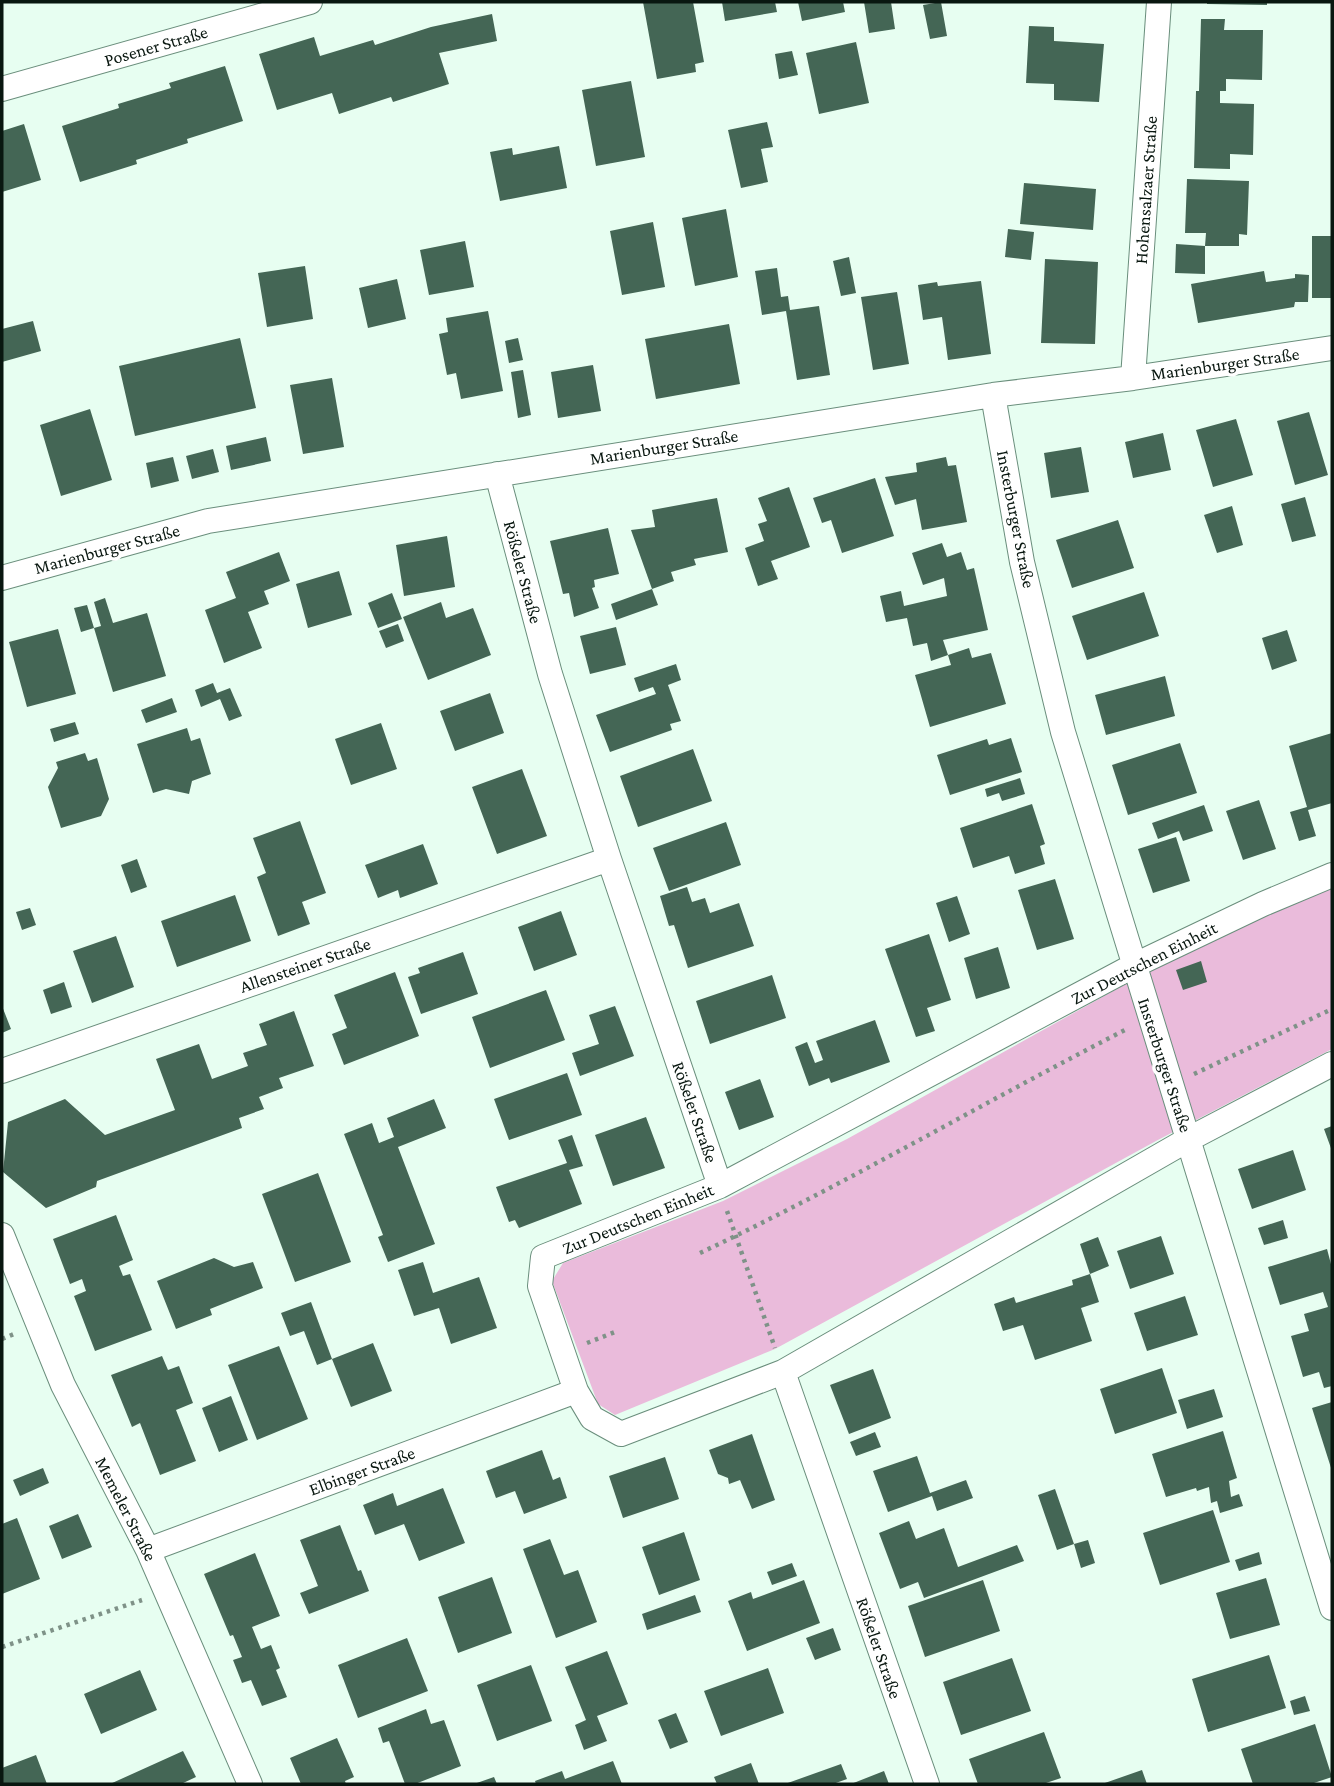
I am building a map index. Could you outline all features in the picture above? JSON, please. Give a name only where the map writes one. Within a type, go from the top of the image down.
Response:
[{"type":"street","name":"Posener Straße","points":[[2,89],[310,2]]},
{"type":"street","name":"Hohensalzaer Straße","points":[[1133,378],[1160,2]]},
{"type":"street","name":"Marienburger Straße","points":[[2,578],[208,521],[993,395],[1133,378],[1332,348]]},
{"type":"street","name":"Insterburger Straße","points":[[993,395],[1022,562],[1063,732],[1332,1608]]},
{"type":"street","name":"Rößeler Straße","points":[[497,474],[550,674],[609,859],[720,1186]]},
{"type":"street","name":"Allensteiner Straße","points":[[2,1071],[609,859]]},
{"type":"street","name":"Zur Deutschen Einheit","points":[[1332,875],[1263,904],[1133,967],[720,1186],[543,1257],[540,1286],[576,1391],[592,1418],[621,1434],[783,1372],[1189,1139],[1332,1064]]},
{"type":"street","name":"Memeler Straße","points":[[2,1235],[63,1385],[148,1550],[250,1784]]},
{"type":"street","name":"Rößeler Straße","points":[[783,1372],[927,1784]]},
{"type":"street","name":"Elbinger Straße","points":[[148,1550],[576,1391]]},
{"type":"path","points":[[1171,1085],[1332,1009]]},
{"type":"path","points":[[701,1253],[867,1169],[1020,1083],[1150,1018]]},
{"type":"path","name":"Rößeler Straße","points":[[720,1186],[735,1237],[783,1372]]},
{"type":"path","points":[[2,1647],[166,1592]]},
{"type":"shaded area","points":[[1332,887],[1332,1049],[1156,1141],[775,1349],[615,1415],[598,1404],[552,1281],[563,1263],[723,1201],[847,1139],[1169,960],[1271,912]]},
{"type":"building","points":[[643,2],[693,2],[704,62],[695,64],[696,72],[657,79]]},
{"type":"building","points":[[722,2],[775,2],[777,12],[725,21]]},
{"type":"building","points":[[798,2],[843,2],[845,12],[802,21]]},
{"type":"building","points":[[864,2],[891,2],[895,29],[869,33]]},
{"type":"building","points":[[941,2],[947,36],[930,39],[923,5]]},
{"type":"building","points":[[1267,2],[1267,5],[1207,4]]},
{"type":"building","points":[[492,14],[497,41],[439,53],[449,84],[393,102],[391,97],[339,114],[332,93],[277,110],[259,54],[314,37],[320,56],[373,40],[375,45],[431,27]]},
{"type":"building","points":[[1201,19],[1225,19],[1224,30],[1263,30],[1262,80],[1226,79],[1226,91],[1220,91],[1220,103],[1254,104],[1253,155],[1230,154],[1230,169],[1194,168]]},
{"type":"building","points":[[1029,26],[1054,27],[1054,41],[1104,44],[1099,102],[1054,100],[1054,84],[1026,83]]},
{"type":"building","points":[[856,42],[869,103],[819,114],[806,53]]},
{"type":"building","points":[[792,51],[798,75],[779,79],[775,54]]},
{"type":"building","points":[[225,66],[243,121],[187,139],[188,143],[136,160],[137,164],[80,182],[62,126],[119,108],[118,104],[171,88],[169,83]]},
{"type":"building","points":[[631,81],[645,157],[596,166],[582,90]]},
{"type":"building","points":[[767,122],[773,147],[761,149],[768,182],[741,188],[728,130]]},
{"type":"building","points":[[24,124],[41,180],[2,192],[2,131]]},
{"type":"building","points":[[559,146],[567,188],[500,201],[490,152],[512,148],[513,155]]},
{"type":"building","points":[[1187,179],[1249,181],[1247,235],[1239,234],[1239,246],[1205,246],[1206,233],[1185,233]]},
{"type":"building","points":[[1024,183],[1096,189],[1093,230],[1020,224]]},
{"type":"building","points":[[726,209],[738,277],[695,286],[682,218]]},
{"type":"building","points":[[653,222],[665,287],[622,295],[610,231]]},
{"type":"building","points":[[1008,229],[1034,232],[1031,260],[1005,257]]},
{"type":"building","points":[[1312,236],[1332,236],[1332,298],[1312,298]]},
{"type":"building","points":[[465,241],[474,287],[429,295],[420,250]]},
{"type":"building","points":[[1176,244],[1205,246],[1205,274],[1175,273]]},
{"type":"building","points":[[849,257],[856,293],[841,296],[833,261]]},
{"type":"building","points":[[1045,259],[1098,262],[1095,344],[1041,343]]},
{"type":"building","points":[[305,266],[313,319],[267,327],[258,273]]},
{"type":"building","points":[[777,268],[781,297],[788,296],[790,310],[819,306],[830,375],[797,380],[786,311],[762,315],[755,271]]},
{"type":"building","points":[[1264,271],[1266,282],[1295,278],[1295,274],[1309,275],[1308,302],[1295,302],[1294,307],[1198,323],[1191,284]]},
{"type":"building","points":[[397,279],[406,319],[368,328],[359,288]]},
{"type":"building","points":[[981,281],[991,354],[948,360],[942,317],[923,320],[918,285],[937,282],[938,286]]},
{"type":"building","points":[[897,292],[909,364],[873,370],[861,297]]},
{"type":"building","points":[[488,311],[503,391],[461,399],[456,373],[447,375],[439,334],[448,332],[446,318]]},
{"type":"building","points":[[33,321],[41,351],[2,362],[2,329]]},
{"type":"building","points":[[729,324],[740,384],[656,399],[645,339]]},
{"type":"building","points":[[240,338],[256,408],[135,436],[119,366]]},
{"type":"building","points":[[518,338],[523,360],[509,363],[505,341]]},
{"type":"building","points":[[593,365],[601,411],[558,418],[551,372]]},
{"type":"building","points":[[523,370],[531,415],[518,418],[511,372]]},
{"type":"building","points":[[332,378],[344,447],[303,454],[290,385]]},
{"type":"building","points":[[90,409],[112,480],[61,496],[40,425]]},
{"type":"building","points":[[1309,412],[1328,475],[1295,485],[1277,421]]},
{"type":"building","points":[[1236,419],[1253,475],[1213,487],[1196,430]]},
{"type":"building","points":[[1163,433],[1171,470],[1133,478],[1125,442]]},
{"type":"building","points":[[266,437],[271,461],[231,470],[226,446]]},
{"type":"building","points":[[1081,447],[1089,492],[1051,498],[1044,453]]},
{"type":"building","points":[[213,449],[219,472],[192,479],[186,456]]},
{"type":"building","points":[[173,457],[179,481],[151,488],[146,463]]},
{"type":"building","points":[[946,457],[948,466],[956,465],[967,522],[922,530],[916,499],[895,505],[885,477],[917,472],[916,463]]},
{"type":"building","points":[[875,478],[894,536],[842,553],[831,520],[822,523],[813,498]]},
{"type":"building","points":[[789,487],[810,547],[771,561],[778,579],[758,586],[745,548],[764,541],[758,524],[767,521],[758,498]]},
{"type":"building","points":[[1305,497],[1316,536],[1292,542],[1281,504]]},
{"type":"building","points":[[717,498],[728,552],[694,559],[696,565],[671,572],[674,581],[652,589],[631,530],[655,527],[652,510]]},
{"type":"building","points":[[1232,506],[1243,545],[1217,553],[1204,515]]},
{"type":"building","points":[[1118,520],[1134,568],[1072,588],[1056,540]]},
{"type":"building","points":[[608,528],[619,574],[594,580],[595,587],[592,588],[599,608],[574,617],[569,593],[563,594],[550,541]]},
{"type":"building","points":[[447,536],[455,587],[404,596],[396,545]]},
{"type":"building","points":[[942,543],[947,557],[961,552],[967,570],[974,568],[988,630],[943,640],[948,655],[931,661],[927,643],[913,646],[907,618],[886,622],[880,596],[901,591],[904,606],[947,596],[944,578],[923,585],[912,553]]},
{"type":"building","points":[[279,552],[290,581],[264,591],[269,604],[248,612],[262,648],[224,663],[205,610],[236,598],[226,572]]},
{"type":"building","points":[[339,571],[352,615],[308,628],[296,584]]},
{"type":"building","points":[[652,589],[658,605],[616,620],[611,604]]},
{"type":"building","points":[[1144,592],[1159,636],[1087,660],[1072,616]]},
{"type":"building","points":[[392,593],[402,619],[378,628],[368,603]]},
{"type":"building","points":[[105,598],[113,623],[147,613],[166,676],[113,692],[94,628],[101,626],[94,602]]},
{"type":"building","points":[[441,602],[446,618],[473,608],[491,655],[428,680],[403,617]]},
{"type":"building","points":[[87,605],[94,628],[81,632],[74,608]]},
{"type":"building","points":[[398,624],[404,641],[386,648],[379,631]]},
{"type":"building","points":[[616,627],[626,665],[590,674],[580,636]]},
{"type":"building","points":[[58,629],[76,694],[27,707],[9,642]]},
{"type":"building","points":[[1287,630],[1297,661],[1272,670],[1262,638]]},
{"type":"building","points":[[969,648],[972,658],[991,653],[1006,704],[930,727],[915,675],[951,665],[948,655]]},
{"type":"building","points":[[676,664],[681,680],[668,685],[681,721],[670,724],[672,730],[610,752],[596,715],[656,694],[653,687],[639,692],[634,678]]},
{"type":"building","points":[[1165,676],[1175,716],[1106,735],[1095,695]]},
{"type":"building","points":[[213,683],[217,693],[230,688],[242,716],[229,721],[220,699],[201,707],[195,690]]},
{"type":"building","points":[[490,693],[504,733],[455,751],[440,711]]},
{"type":"building","points":[[172,698],[177,712],[146,723],[141,710]]},
{"type":"building","points":[[75,722],[79,734],[54,742],[50,729]]},
{"type":"building","points":[[381,723],[397,769],[351,785],[335,739]]},
{"type":"building","points":[[187,728],[191,741],[200,738],[211,774],[192,781],[189,794],[166,789],[153,793],[137,744]]},
{"type":"building","points":[[1332,733],[1332,803],[1308,810],[1316,836],[1299,841],[1290,812],[1307,807],[1289,746]]},
{"type":"building","points":[[1011,738],[1022,772],[950,795],[937,755],[987,739],[989,745]]},
{"type":"building","points":[[1180,743],[1197,793],[1128,815],[1112,765]]},
{"type":"building","points":[[693,749],[712,801],[638,827],[620,776]]},
{"type":"building","points":[[85,753],[88,761],[97,758],[109,799],[101,816],[61,828],[48,787],[58,768],[56,762]]},
{"type":"building","points":[[522,769],[547,836],[497,854],[472,787]]},
{"type":"building","points":[[1020,778],[1025,794],[1002,801],[999,793],[987,797],[985,789]]},
{"type":"building","points":[[1259,800],[1276,849],[1243,860],[1226,811]]},
{"type":"building","points":[[1032,804],[1045,844],[1040,846],[1045,864],[1015,874],[1009,856],[973,868],[960,828]]},
{"type":"building","points":[[1204,805],[1213,831],[1183,841],[1179,831],[1158,839],[1152,823]]},
{"type":"building","points":[[300,821],[326,893],[302,902],[310,924],[278,936],[257,877],[266,873],[253,838]]},
{"type":"building","points":[[726,822],[741,865],[669,891],[653,848]]},
{"type":"building","points":[[1176,837],[1190,881],[1153,893],[1138,849]]},
{"type":"building","points":[[423,844],[438,884],[400,898],[398,890],[378,898],[365,865]]},
{"type":"building","points":[[137,859],[147,887],[131,893],[121,865]]},
{"type":"building","points":[[1055,879],[1074,939],[1037,950],[1018,890]]},
{"type":"building","points":[[687,887],[692,902],[705,898],[710,913],[739,903],[754,946],[688,968],[674,925],[669,926],[660,896]]},
{"type":"building","points":[[235,895],[251,941],[177,967],[161,921]]},
{"type":"building","points":[[957,896],[970,934],[949,942],[936,903]]},
{"type":"building","points":[[30,908],[36,925],[22,930],[16,912]]},
{"type":"building","points":[[561,911],[577,955],[534,971],[518,927]]},
{"type":"building","points":[[929,934],[951,1000],[927,1008],[935,1031],[916,1037],[885,949]]},
{"type":"building","points":[[116,936],[134,987],[92,1003],[73,951]]},
{"type":"building","points":[[998,947],[1010,988],[976,999],[964,958]]},
{"type":"building","points":[[463,952],[478,994],[421,1014],[408,977],[420,973],[418,968]]},
{"type":"building","points":[[1201,961],[1207,982],[1183,990],[1176,970]]},
{"type":"building","points":[[395,972],[419,1036],[344,1065],[332,1034],[347,1028],[334,995]]},
{"type":"building","points":[[772,975],[786,1018],[710,1044],[696,1001]]},
{"type":"building","points":[[64,982],[72,1007],[51,1014],[43,990]]},
{"type":"building","points":[[546,990],[565,1040],[490,1068],[472,1017]]},
{"type":"building","points":[[2,1006],[11,1029],[2,1033]]},
{"type":"building","points":[[615,1006],[634,1056],[580,1076],[572,1053],[599,1044],[589,1015]]},
{"type":"building","points":[[294,1011],[314,1066],[279,1078],[283,1088],[259,1097],[264,1109],[239,1118],[242,1128],[97,1181],[96,1187],[46,1208],[3,1172],[8,1122],[65,1099],[105,1135],[175,1110],[156,1059],[199,1044],[212,1079],[248,1066],[243,1053],[267,1045],[259,1024]]},
{"type":"building","points":[[875,1020],[890,1062],[831,1083],[829,1078],[809,1086],[795,1047],[807,1042],[815,1063],[823,1060],[816,1041]]},
{"type":"building","points":[[567,1073],[582,1115],[509,1140],[494,1099]]},
{"type":"building","points":[[760,1079],[774,1117],[739,1130],[725,1092]]},
{"type":"building","points":[[434,1099],[446,1128],[398,1147],[435,1244],[388,1262],[378,1237],[383,1235],[344,1134],[372,1123],[379,1143],[394,1137],[387,1118]]},
{"type":"building","points":[[646,1117],[665,1168],[613,1186],[595,1135]]},
{"type":"building","points":[[1332,1126],[1332,1151],[1324,1129]]},
{"type":"building","points":[[572,1135],[583,1166],[569,1170],[582,1204],[519,1228],[515,1220],[509,1222],[496,1187],[567,1163],[558,1140]]},
{"type":"building","points":[[1293,1150],[1306,1190],[1252,1209],[1238,1169]]},
{"type":"building","points":[[318,1173],[351,1262],[295,1282],[262,1194]]},
{"type":"building","points":[[116,1215],[133,1260],[119,1266],[123,1276],[130,1274],[152,1330],[95,1351],[74,1296],[86,1291],[82,1279],[70,1284],[53,1239]]},
{"type":"building","points":[[1283,1220],[1288,1238],[1264,1245],[1258,1228]]},
{"type":"building","points":[[1161,1236],[1174,1274],[1130,1289],[1117,1251]]},
{"type":"building","points":[[1098,1237],[1109,1266],[1090,1274],[1080,1244]]},
{"type":"building","points":[[1327,1249],[1332,1268],[1332,1386],[1324,1388],[1319,1372],[1303,1377],[1291,1336],[1309,1331],[1304,1314],[1328,1307],[1323,1292],[1280,1305],[1268,1267]]},
{"type":"building","points":[[214,1258],[234,1267],[253,1262],[263,1288],[210,1309],[212,1315],[176,1329],[157,1281]]},
{"type":"building","points":[[423,1262],[433,1293],[479,1277],[497,1328],[451,1344],[439,1308],[414,1316],[398,1270]]},
{"type":"building","points":[[1090,1274],[1099,1302],[1081,1308],[1092,1341],[1035,1360],[1023,1325],[1003,1331],[994,1304],[1014,1297],[1016,1303],[1073,1285],[1072,1280]]},
{"type":"building","points":[[1185,1296],[1198,1335],[1147,1351],[1134,1313]]},
{"type":"building","points":[[311,1302],[332,1359],[317,1365],[304,1331],[290,1336],[281,1313]]},
{"type":"building","points":[[373,1343],[392,1391],[351,1407],[332,1359]]},
{"type":"building","points":[[279,1346],[308,1419],[257,1440],[228,1365]]},
{"type":"building","points":[[162,1356],[168,1370],[179,1366],[193,1403],[176,1410],[196,1461],[160,1475],[140,1423],[132,1427],[111,1375]]},
{"type":"building","points":[[1162,1368],[1177,1413],[1115,1434],[1100,1389]]},
{"type":"building","points":[[873,1369],[891,1418],[849,1434],[830,1385]]},
{"type":"building","points":[[1214,1389],[1223,1417],[1187,1429],[1178,1400]]},
{"type":"building","points":[[231,1396],[248,1440],[219,1452],[202,1408]]},
{"type":"building","points":[[1332,1402],[1332,1471],[1312,1408]]},
{"type":"building","points":[[1223,1431],[1237,1478],[1229,1481],[1231,1497],[1239,1494],[1243,1506],[1220,1513],[1217,1501],[1211,1503],[1209,1487],[1166,1497],[1152,1454]]},
{"type":"building","points":[[875,1432],[881,1447],[856,1456],[850,1442]]},
{"type":"building","points":[[752,1434],[775,1500],[752,1509],[740,1480],[729,1484],[728,1478],[718,1474],[709,1450]]},
{"type":"building","points":[[542,1450],[553,1480],[560,1477],[567,1498],[524,1514],[515,1491],[496,1498],[486,1471]]},
{"type":"building","points":[[917,1456],[930,1493],[966,1480],[973,1498],[937,1511],[932,1496],[888,1512],[873,1471]]},
{"type":"building","points":[[665,1457],[679,1499],[623,1518],[609,1476]]},
{"type":"building","points":[[43,1468],[49,1483],[20,1496],[13,1480]]},
{"type":"building","points":[[443,1488],[465,1543],[419,1561],[404,1524],[375,1535],[363,1505],[393,1493],[397,1506]]},
{"type":"building","points":[[1055,1489],[1074,1544],[1057,1550],[1038,1495]]},
{"type":"building","points":[[1213,1510],[1230,1562],[1160,1585],[1143,1533]]},
{"type":"building","points":[[78,1514],[92,1547],[62,1559],[49,1526]]},
{"type":"building","points":[[17,1518],[40,1579],[2,1594],[2,1524]]},
{"type":"building","points":[[909,1521],[916,1539],[944,1528],[958,1567],[1017,1545],[1024,1561],[924,1598],[918,1582],[900,1589],[879,1533]]},
{"type":"building","points":[[340,1525],[369,1591],[309,1614],[300,1593],[318,1586],[300,1540]]},
{"type":"building","points":[[684,1532],[700,1580],[659,1595],[642,1547]]},
{"type":"building","points":[[550,1539],[564,1575],[578,1570],[597,1622],[556,1638],[523,1549]]},
{"type":"building","points":[[1088,1540],[1095,1563],[1081,1568],[1074,1544]]},
{"type":"building","points":[[1259,1552],[1262,1564],[1239,1571],[1235,1560]]},
{"type":"building","points":[[255,1553],[280,1616],[252,1627],[261,1649],[271,1645],[280,1668],[276,1670],[287,1697],[262,1706],[251,1680],[242,1683],[233,1660],[242,1657],[233,1635],[230,1636],[204,1574]]},
{"type":"building","points":[[792,1563],[797,1576],[772,1585],[767,1572]]},
{"type":"building","points":[[492,1577],[512,1633],[458,1653],[438,1597]]},
{"type":"building","points":[[1266,1578],[1280,1625],[1230,1639],[1216,1593]]},
{"type":"building","points":[[804,1580],[820,1623],[747,1651],[728,1601],[751,1592],[753,1599]]},
{"type":"building","points":[[983,1580],[1000,1631],[925,1657],[908,1606]]},
{"type":"building","points":[[695,1595],[701,1612],[647,1630],[642,1614]]},
{"type":"building","points":[[833,1628],[841,1650],[815,1660],[806,1638]]},
{"type":"building","points":[[407,1638],[428,1691],[358,1718],[338,1665]]},
{"type":"building","points":[[607,1651],[628,1704],[597,1716],[607,1741],[584,1750],[575,1725],[586,1720],[565,1667]]},
{"type":"building","points":[[1269,1655],[1286,1708],[1208,1732],[1192,1679]]},
{"type":"building","points":[[1012,1658],[1031,1711],[961,1735],[943,1682]]},
{"type":"building","points":[[531,1665],[552,1721],[497,1741],[477,1685]]},
{"type":"building","points":[[768,1668],[784,1713],[721,1736],[704,1691]]},
{"type":"building","points":[[140,1670],[157,1710],[101,1734],[84,1694]]},
{"type":"building","points":[[1305,1696],[1310,1711],[1294,1715],[1290,1701]]},
{"type":"building","points":[[426,1709],[431,1724],[444,1720],[461,1766],[415,1784],[405,1784],[389,1741],[383,1743],[378,1728]]},
{"type":"building","points":[[676,1713],[688,1742],[670,1749],[658,1720]]},
{"type":"building","points":[[1315,1724],[1332,1777],[1311,1784],[1253,1784],[1241,1749]]},
{"type":"building","points":[[1044,1732],[1061,1778],[1043,1784],[978,1784],[969,1759]]},
{"type":"building","points":[[337,1738],[354,1777],[345,1781],[346,1784],[301,1784],[290,1758]]},
{"type":"building","points":[[183,1751],[196,1777],[181,1784],[110,1784]]},
{"type":"building","points":[[36,1755],[47,1784],[2,1784],[2,1768]]},
{"type":"building","points":[[613,1761],[622,1784],[536,1784],[535,1781],[562,1771],[565,1779]]},
{"type":"building","points":[[751,1763],[759,1784],[717,1784],[714,1777]]},
{"type":"building","points":[[841,1764],[847,1779],[833,1784],[785,1784]]},
{"type":"building","points":[[1142,1770],[1147,1784],[1102,1784]]},
{"type":"building","points":[[884,1771],[889,1784],[851,1784]]},
{"type":"building","points":[[494,1777],[497,1784],[474,1784]]}]
